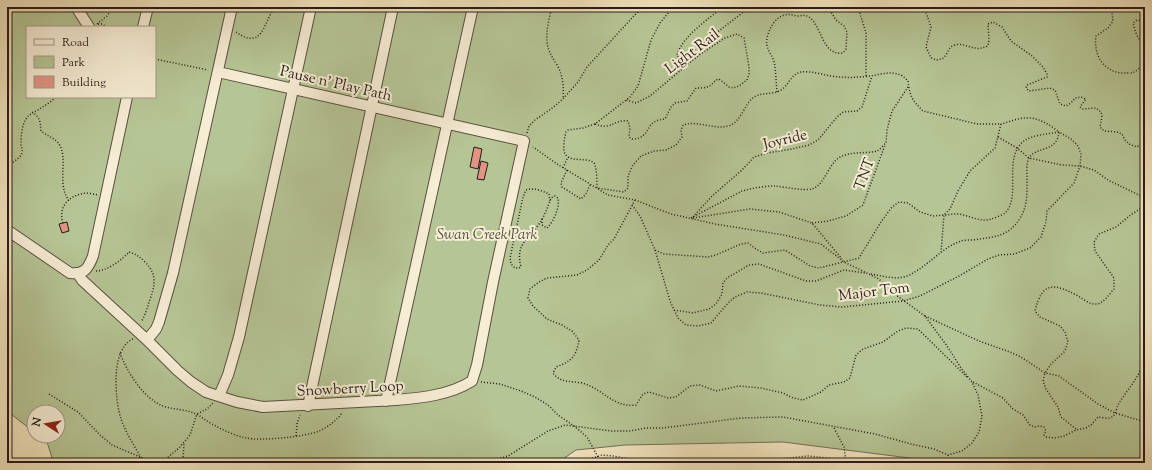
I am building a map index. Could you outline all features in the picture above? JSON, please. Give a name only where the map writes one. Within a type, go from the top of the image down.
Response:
[{"type":"street","points":[[76,7],[94,25]]},
{"type":"street","points":[[143,26],[148,7]]},
{"type":"street","points":[[142,335],[156,329],[173,273],[232,7]]},
{"type":"street","points":[[219,396],[236,350],[311,7]]},
{"type":"street","points":[[308,406],[393,7]]},
{"type":"street","points":[[386,401],[472,7]]},
{"type":"street","name":"Pause n' Play Path","points":[[218,72],[447,124]]},
{"type":"street","points":[[7,230],[70,273],[78,274],[83,272],[92,256],[96,242],[127,98]]},
{"type":"street","points":[[447,124],[524,141],[472,381]]},
{"type":"street","name":"Snowberry Loop","points":[[78,274],[82,280],[191,382],[206,392],[237,402],[263,407],[386,401],[427,396],[452,390],[472,381]]},
{"type":"path","points":[[94,25],[108,16],[113,7]]},
{"type":"path","points":[[233,28],[247,38],[259,36],[264,30],[275,7]]},
{"type":"path","points":[[552,7],[547,41],[550,56],[557,65],[561,74],[564,88],[564,98]]},
{"type":"path","points":[[642,7],[587,67],[578,82],[564,98],[552,109],[535,120],[530,126],[524,141],[563,168],[608,195],[635,200],[671,214],[784,235],[821,244],[844,262],[879,279],[890,290],[925,316],[979,341],[1016,355],[1045,373],[1059,376],[1098,404],[1115,413],[1145,422]]},
{"type":"path","points":[[597,188],[596,167],[594,163],[589,160],[576,160],[568,157],[564,153],[563,149],[565,135],[568,130],[583,128],[595,124],[630,97],[638,86],[651,40],[660,23],[673,7]]},
{"type":"path","points":[[723,7],[684,40],[676,55],[679,59],[685,57],[750,7]]},
{"type":"path","points":[[777,92],[773,59],[766,44],[767,35],[772,25],[778,18],[784,15],[804,15],[814,24],[825,44],[831,50],[838,53],[843,52],[846,49],[847,32],[844,26],[836,20],[829,7]]},
{"type":"path","points":[[858,7],[866,32],[866,76]]},
{"type":"path","points":[[924,7],[931,27],[926,47],[931,58],[936,60],[943,58],[954,45],[963,45],[975,48],[988,46],[988,24],[993,22],[1002,27],[1011,41],[1032,56],[1043,67],[1047,74],[1047,77],[1027,85],[1026,88],[1029,92],[1050,88],[1055,90],[1060,104],[1066,106],[1075,98],[1081,97],[1086,99],[1080,107],[1082,110],[1096,108],[1101,112],[1102,116],[1100,126],[1104,131],[1122,134],[1129,144],[1136,147],[1145,140]]},
{"type":"path","points":[[1106,7],[1112,13],[1113,21],[1108,28],[1096,36],[1095,44],[1097,54],[1102,63],[1110,70],[1121,73],[1132,73],[1145,63]]},
{"type":"path","points":[[1140,7],[1145,18],[1142,22],[1137,20],[1133,23],[1140,42],[1145,45]]},
{"type":"path","name":"Light Rail","points":[[595,124],[602,127],[609,126],[622,120],[628,121],[630,128],[629,137],[632,139],[640,138],[653,122],[657,119],[665,119],[675,103],[687,101],[696,88],[707,87],[718,79],[728,87],[732,88],[739,86],[747,80],[749,74],[744,38],[737,34],[725,38],[699,55],[650,96],[636,103],[626,100]]},
{"type":"path","points":[[156,59],[218,72]]},
{"type":"path","points":[[597,188],[624,192],[628,188],[628,176],[633,165],[641,156],[654,151],[666,150],[676,145],[682,137],[681,130],[683,125],[689,123],[721,127],[730,126],[736,121],[755,96],[777,92],[783,89],[793,76],[800,72],[841,77],[872,76],[888,73],[901,76],[908,81],[909,87]]},
{"type":"path","name":"Joyride","points":[[692,218],[711,197],[742,170],[754,157],[767,153],[792,150],[808,145],[818,140],[842,112],[857,111],[862,107],[872,76]]},
{"type":"path","name":"Major Tom","points":[[632,204],[640,216],[654,250],[674,310],[678,318],[686,325],[698,326],[711,323],[728,303],[735,297],[747,292],[768,294],[820,305],[842,307],[903,300],[920,296],[953,280],[988,259],[999,255],[1014,254],[1030,248],[1041,237],[1046,222],[1047,211],[1074,183],[1080,166],[1081,154],[1078,146],[1071,139],[1051,126],[1038,120],[1026,118],[1001,124],[976,124],[923,111],[916,105],[910,94],[909,87]]},
{"type":"path","name":"TNT","points":[[812,223],[828,221],[846,216],[863,204],[886,143],[887,130],[892,111],[909,87]]},
{"type":"path","points":[[7,187],[10,184],[11,179],[8,170],[22,153],[21,143],[24,121],[32,112],[37,111],[55,98]]},
{"type":"path","points":[[32,112],[38,116],[41,124],[41,131],[59,143],[63,158],[62,183],[66,197],[69,200]]},
{"type":"path","points":[[942,252],[944,216],[950,209],[958,191],[970,171],[995,148],[1001,124]]},
{"type":"path","points":[[654,250],[664,254],[708,257],[741,244],[748,243],[763,253],[785,250],[810,266],[820,268],[859,258],[866,249],[881,222],[892,207],[899,202],[908,203],[920,212],[933,216],[956,214],[977,220],[990,220],[1005,213],[1011,203],[1013,158],[1017,148],[1024,141],[1032,137],[1059,132],[1058,139],[1051,146],[1037,152],[1029,158],[1027,166],[1025,208],[1013,228],[997,237],[961,241],[909,275],[899,278],[844,270],[816,280],[806,281],[759,264],[749,265],[723,282],[722,294],[716,304],[709,308],[692,313],[674,310]]},
{"type":"path","points":[[998,137],[1017,148],[1029,158],[1062,165],[1080,166],[1094,170],[1108,180],[1145,198]]},
{"type":"path","points":[[692,218],[749,188],[774,186],[812,189],[822,181],[831,166],[841,157],[856,153],[877,151],[886,143]]},
{"type":"path","points":[[563,168],[568,157]]},
{"type":"path","points":[[567,170],[561,182],[562,187],[581,199],[586,194],[590,185]]},
{"type":"path","points":[[542,219],[542,225],[547,228],[554,219],[559,201],[555,196],[551,198],[550,201],[542,219],[540,224],[522,243],[519,258],[521,267],[515,268],[511,264],[510,258],[523,197],[526,190],[531,188],[549,194],[550,201]]},
{"type":"path","points":[[63,223],[63,209],[69,200],[82,193],[105,197]]},
{"type":"path","points":[[635,200],[614,239],[608,245],[599,260],[587,270],[577,275],[547,278],[539,282],[530,289],[528,298],[533,306],[547,319],[572,331],[579,340],[577,351],[571,359],[556,367],[553,373],[556,378],[590,386],[611,400],[628,406],[636,405],[643,394],[649,392],[668,398],[676,397],[690,386],[700,385],[716,391],[739,386],[761,388],[783,393],[793,398],[803,400],[821,392],[829,385],[844,382],[850,378],[856,355],[863,349],[883,342],[898,331],[906,328],[918,329],[972,382],[1003,398],[1013,409],[1023,415],[1030,425],[1035,427],[1044,427],[1046,431],[1044,435],[1046,437],[1056,438],[1076,430],[1086,428],[1098,417],[1110,418],[1115,413],[1117,406],[1139,374],[1145,359]]},
{"type":"path","points":[[1076,430],[1061,417],[1058,407],[1046,389],[1043,380],[1045,373],[1051,364],[1065,351],[1068,342],[1065,332],[1060,326],[1040,317],[1035,311],[1040,295],[1046,288],[1051,287],[1061,288],[1095,304],[1102,302],[1114,289],[1114,278],[1095,251],[1094,242],[1099,234],[1116,227],[1132,214],[1145,207]]},
{"type":"path","points":[[692,218],[750,209],[779,212],[812,223],[844,262]]},
{"type":"path","points":[[87,266],[94,271],[100,271],[118,262],[129,252],[136,254],[151,267],[155,281],[146,311],[142,335],[126,343],[120,353],[117,368],[117,394],[119,408],[125,430],[141,458]]},
{"type":"path","points":[[426,463],[448,460],[472,463],[494,460],[508,456],[548,431],[562,426],[612,431],[629,431],[741,418],[783,417],[875,434],[948,454],[962,451],[972,443],[979,432],[982,416],[978,395],[972,382],[925,316]]},
{"type":"path","points":[[120,353],[124,363],[139,388],[150,399],[163,406],[197,414],[218,427],[245,438],[258,439],[312,434],[326,428],[336,421],[350,403]]},
{"type":"path","points":[[472,381],[500,384],[535,397],[548,405],[558,415],[587,437],[598,457]]},
{"type":"path","points":[[49,394],[78,412],[112,445],[141,458],[158,463]]},
{"type":"path","points":[[161,463],[190,436],[197,414],[207,409],[219,396]]},
{"type":"path","points":[[296,436],[297,424],[300,416],[303,410],[308,406]]},
{"type":"path","points":[[834,427],[844,447],[846,462]]},
{"type":"path","points":[[184,463],[185,442]]},
{"type":"path","points":[[948,454],[949,463]]},
{"type":"path","points":[[578,463],[602,456],[613,456],[652,463]]},
{"type":"path","points":[[742,463],[808,456],[852,463]]},
{"type":"green space","name":"Swan Creek Park","points":[[7,7],[1145,7],[1145,463],[949,463],[783,442],[625,445],[576,450],[557,463],[57,463],[53,461],[48,444],[66,444],[66,404],[26,404],[26,426],[7,411]]},
{"type":"green space","points":[[604,458],[627,463],[588,463]]},
{"type":"green space","points":[[815,459],[833,463],[776,463]]},
{"type":"building","points":[[474,147],[482,149],[478,169],[470,167]]},
{"type":"building","points":[[481,161],[488,163],[484,180],[477,179]]},
{"type":"building","points":[[67,222],[69,231],[62,233],[59,224]]}]
